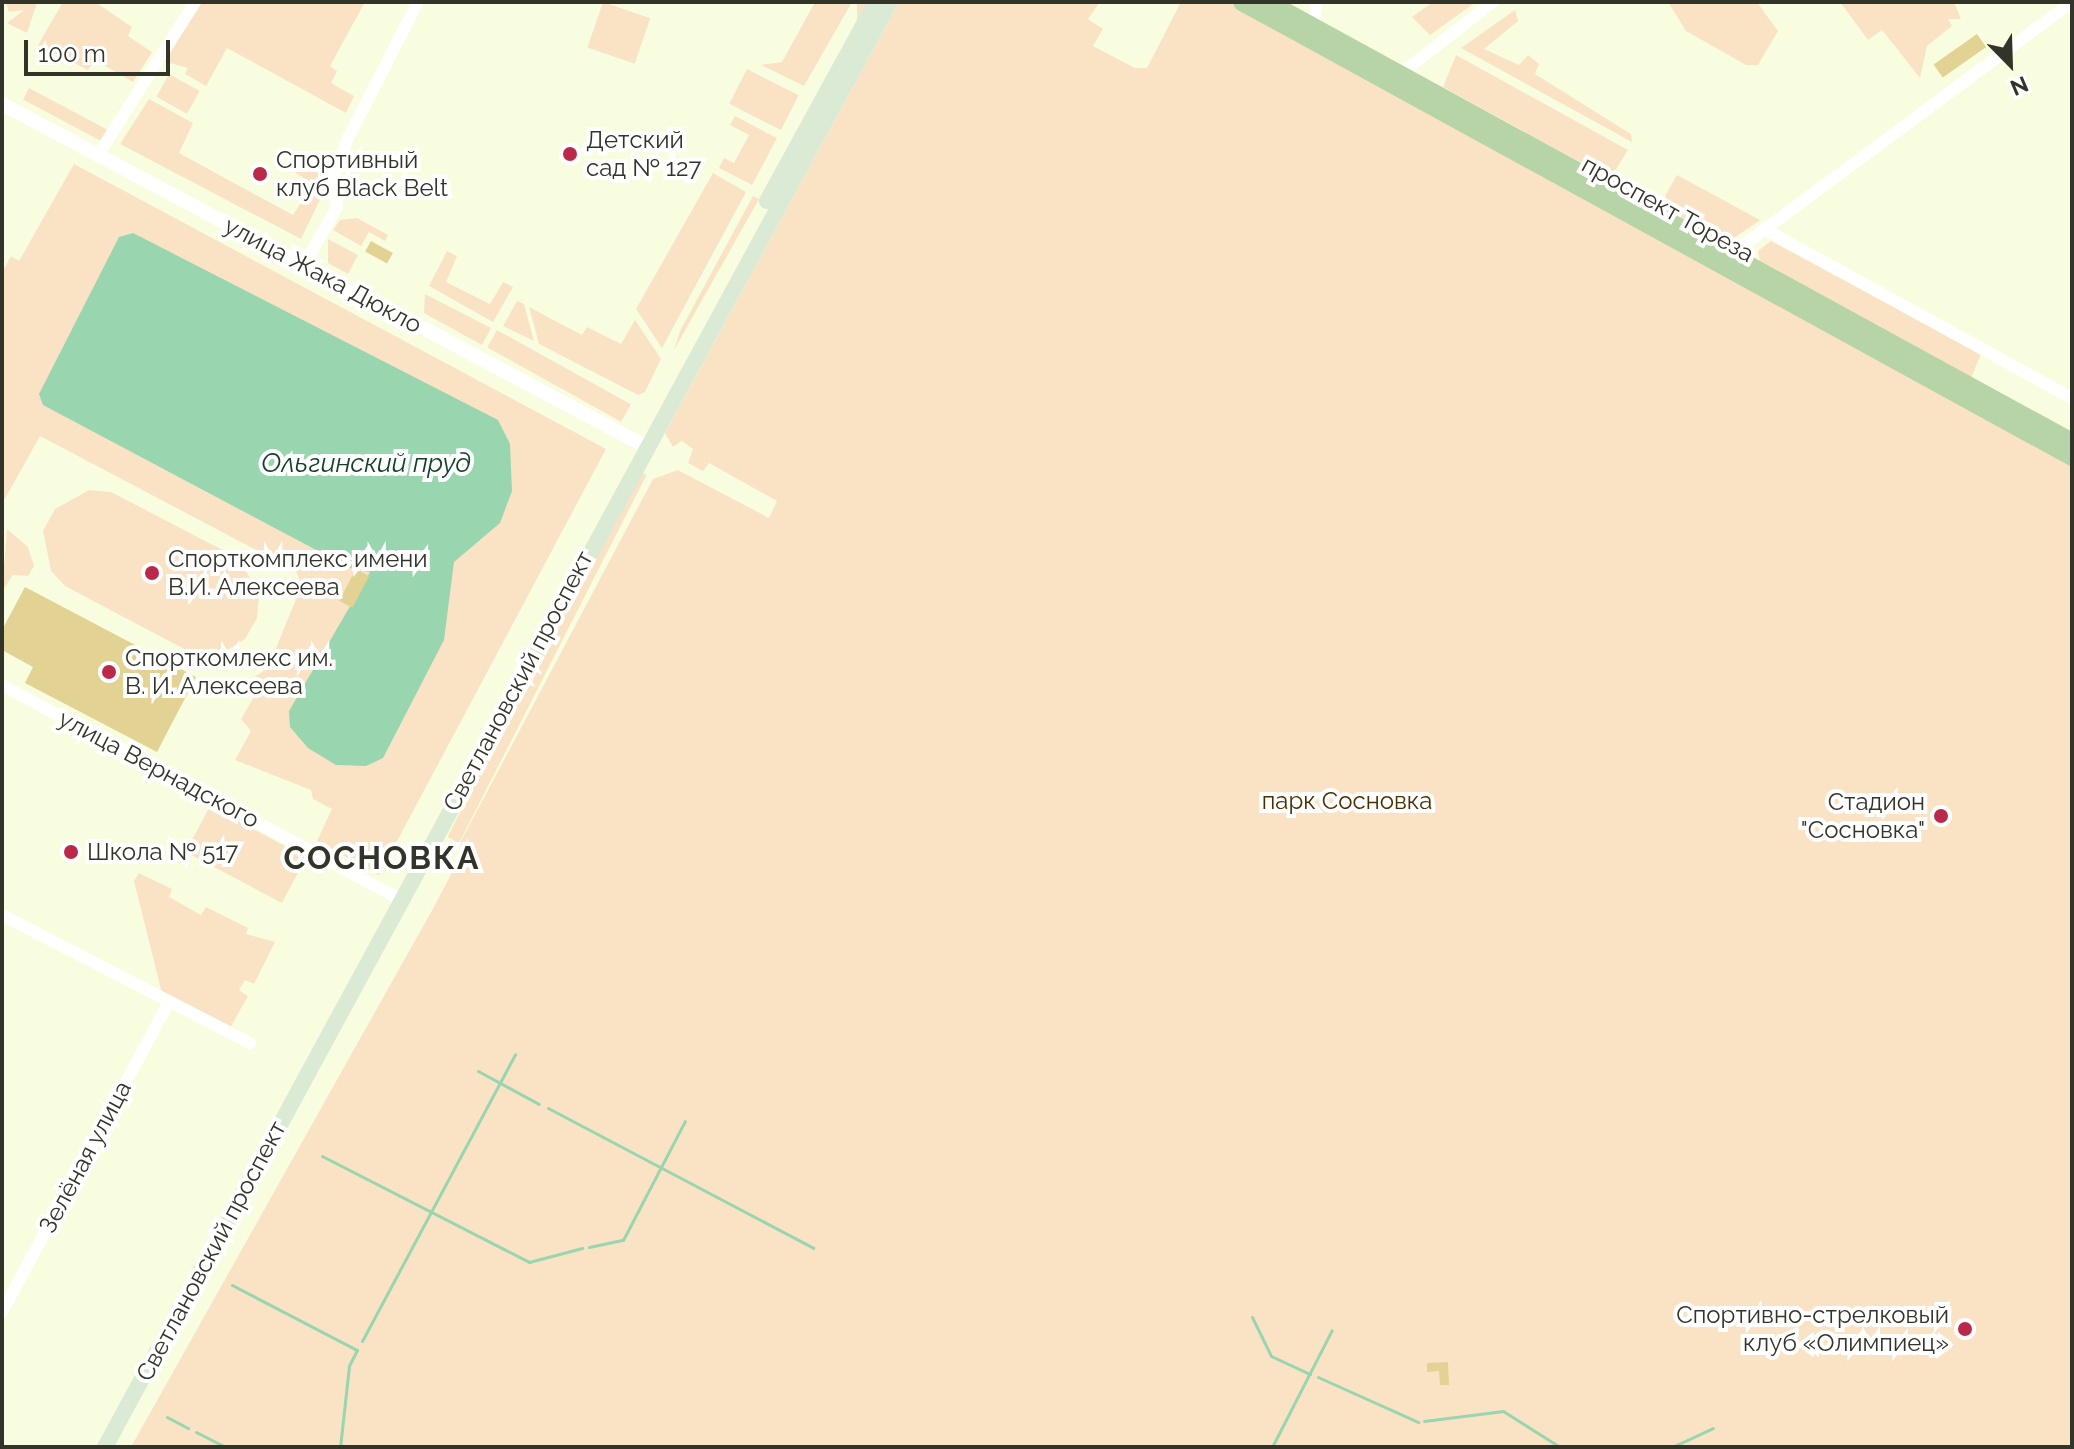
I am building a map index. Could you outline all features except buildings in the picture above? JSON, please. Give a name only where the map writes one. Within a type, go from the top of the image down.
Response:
[{"type":"main road","name":"Светлановский проспект","points":[[94,1447],[396,897],[876,2]]},
{"type":"main road","name":"Светлановский проспект","points":[[641,444],[890,2]]},
{"type":"main road","name":"проспект Тореза","points":[[1242,2],[1395,78],[1730,255],[2072,442]]},
{"type":"main road","name":"проспект Тореза","points":[[1268,2],[1395,78],[2072,457]]},
{"type":"main road","name":"Светлановский проспект","points":[[105,1447],[396,897]]},
{"type":"street","points":[[98,155],[195,2]]},
{"type":"street","points":[[304,265],[337,207],[334,178],[347,140],[418,2]]},
{"type":"street","points":[[1313,27],[1317,2]]},
{"type":"street","points":[[1395,78],[1493,2]]},
{"type":"street","points":[[1730,255],[2072,2]]},
{"type":"street","name":"улица Жака Дюкло","points":[[2,104],[641,444]]},
{"type":"street","points":[[1764,229],[2072,398]]},
{"type":"street","name":"улица Вернадского","points":[[2,685],[396,897]]},
{"type":"street","points":[[2,915],[250,1043]]},
{"type":"street","name":"Зелёная улица","points":[[2,1312],[169,1002]]},
{"type":"green space","points":[[6,2],[37,3],[27,33],[7,23],[24,10],[9,12]]},
{"type":"green space","points":[[63,2],[95,2],[132,27],[128,36],[152,52],[133,82],[95,60],[88,70],[38,45]]},
{"type":"green space","points":[[202,2],[365,2],[330,66],[337,71],[331,83],[354,96],[346,113],[227,48],[206,86],[185,74],[188,68],[163,61]]},
{"type":"green space","points":[[603,2],[650,18],[635,64],[587,47]]},
{"type":"green space","points":[[815,2],[852,2],[804,86],[761,65],[782,62]]},
{"type":"green space","points":[[857,2],[866,2],[866,92],[857,92]]},
{"type":"green space","name":"парк Сосновка","points":[[899,2],[1100,2],[1088,19],[1103,29],[1093,46],[1135,68],[1147,68],[1181,2],[1228,2],[2072,464],[2072,1447],[131,1447],[435,905],[460,857],[461,841],[653,479],[678,470],[769,518],[777,501],[709,463],[703,471],[688,463],[693,449],[682,441],[673,447],[665,433]]},
{"type":"green space","points":[[1433,2],[1476,2],[1430,35],[1412,17]]},
{"type":"green space","points":[[1668,2],[1757,2],[1778,31],[1758,65],[1746,65],[1686,31]]},
{"type":"green space","points":[[1840,2],[1954,2],[1961,19],[1948,19],[1952,26],[1927,46],[1920,78],[1882,30],[1868,40]]},
{"type":"green space","points":[[1515,10],[1518,21],[1484,49],[1519,65],[1528,55],[1539,64],[1535,74],[1631,134],[1632,142],[1461,48]]},
{"type":"green space","points":[[1456,55],[1628,150],[1616,169],[1605,176],[1443,87]]},
{"type":"green space","points":[[747,69],[799,95],[781,130],[729,104]]},
{"type":"green space","points":[[169,74],[200,91],[187,114],[156,97]]},
{"type":"green space","points":[[29,88],[108,130],[102,142],[23,99]]},
{"type":"green space","points":[[149,99],[193,123],[179,153],[293,215],[313,184],[293,171],[299,161],[329,181],[301,239],[120,144]]},
{"type":"green space","points":[[735,116],[777,138],[752,185],[719,168],[724,158],[734,163],[749,135],[730,125]]},
{"type":"green space","points":[[74,164],[606,449],[379,875],[317,841],[332,809],[313,799],[311,790],[235,760],[251,731],[241,719],[255,695],[250,680],[268,668],[296,599],[305,595],[296,571],[40,436],[2,504],[2,273],[11,256],[19,261]]},
{"type":"green space","points":[[713,173],[746,192],[662,348],[636,309]]},
{"type":"green space","points":[[1677,175],[1760,220],[1727,243],[1669,211],[1665,196]]},
{"type":"green space","points":[[753,196],[759,199],[674,350],[680,331]]},
{"type":"green space","points":[[357,218],[388,235],[385,241],[369,232],[361,246],[333,230],[340,220]]},
{"type":"green space","points":[[328,239],[358,255],[348,274],[328,263]]},
{"type":"green space","points":[[1771,241],[1981,354],[1971,378],[1760,262],[1758,251]]},
{"type":"green space","points":[[447,251],[457,256],[446,282],[490,304],[503,282],[513,287],[493,322],[429,286]]},
{"type":"green space","points":[[425,294],[491,328],[482,345],[424,313]]},
{"type":"green space","points":[[517,301],[524,304],[534,341],[503,326]]},
{"type":"green space","points":[[529,307],[582,335],[587,327],[621,344],[635,320],[661,359],[645,392],[638,395],[539,344]]},
{"type":"green space","points":[[497,330],[631,404],[621,422],[487,347]]},
{"type":"green space","points":[[635,469],[647,475],[459,843],[448,837]]},
{"type":"green space","name":"Спорткомплекс имени В.И. Алексеева","points":[[89,490],[111,492],[240,559],[259,596],[257,618],[245,639],[226,651],[186,650],[65,586],[51,571],[43,531],[55,509]]},
{"type":"green space","points":[[7,529],[28,547],[34,566],[28,576],[13,575],[2,591]]},
{"type":"green space","points":[[210,806],[306,857],[282,903],[186,852]]},
{"type":"green space","points":[[139,873],[172,889],[169,897],[201,915],[206,907],[248,928],[246,934],[275,942],[254,984],[245,980],[239,990],[248,996],[230,1028],[162,994],[134,881]]},
{"type":"water","name":"Ольгинский пруд","points":[[133,233],[498,420],[510,444],[512,491],[500,523],[454,562],[444,640],[383,758],[366,766],[336,765],[308,748],[290,727],[289,711],[370,572],[350,568],[43,405],[39,394],[119,237]]},
{"type":"waterway","points":[[362,1341],[515,1054]]},
{"type":"waterway","points":[[478,1071],[539,1104]]},
{"type":"waterway","points":[[548,1108],[813,1248]]},
{"type":"waterway","points":[[589,1247],[623,1240],[685,1121]]},
{"type":"waterway","points":[[322,1156],[529,1262],[582,1248]]},
{"type":"waterway","points":[[232,1285],[357,1350],[349,1366],[340,1447]]},
{"type":"waterway","points":[[1252,1317],[1271,1356],[1310,1374]]},
{"type":"waterway","points":[[1272,1447],[1332,1330]]},
{"type":"waterway","points":[[1318,1377],[1418,1422]]},
{"type":"waterway","points":[[1424,1421],[1503,1411],[1560,1447]]},
{"type":"waterway","points":[[167,1417],[188,1428]]},
{"type":"waterway","points":[[1672,1447],[1713,1428]]},
{"type":"waterway","points":[[196,1432],[225,1447]]},
{"type":"place","name":"Детский сад № 127","points":[[570,154]]},
{"type":"place","name":"Спортивный клуб Black Belt","points":[[260,174]]},
{"type":"place","name":"Спорткомплекс имени В.И. Алексеева","points":[[152,573]]},
{"type":"place","name":"Спорткомлекс им. В. И. Алексеева","points":[[109,672]]},
{"type":"place","name":"Стадион \"Сосновка\"","points":[[1941,816]]},
{"type":"place","name":"Школа № 517","points":[[71,852]]},
{"type":"place","name":"Спортивно-стрелковый клуб «Олимпиец»","points":[[1965,1329]]},
{"type":"district","name":"СОСНОВКА","points":[[382,858]]}]
